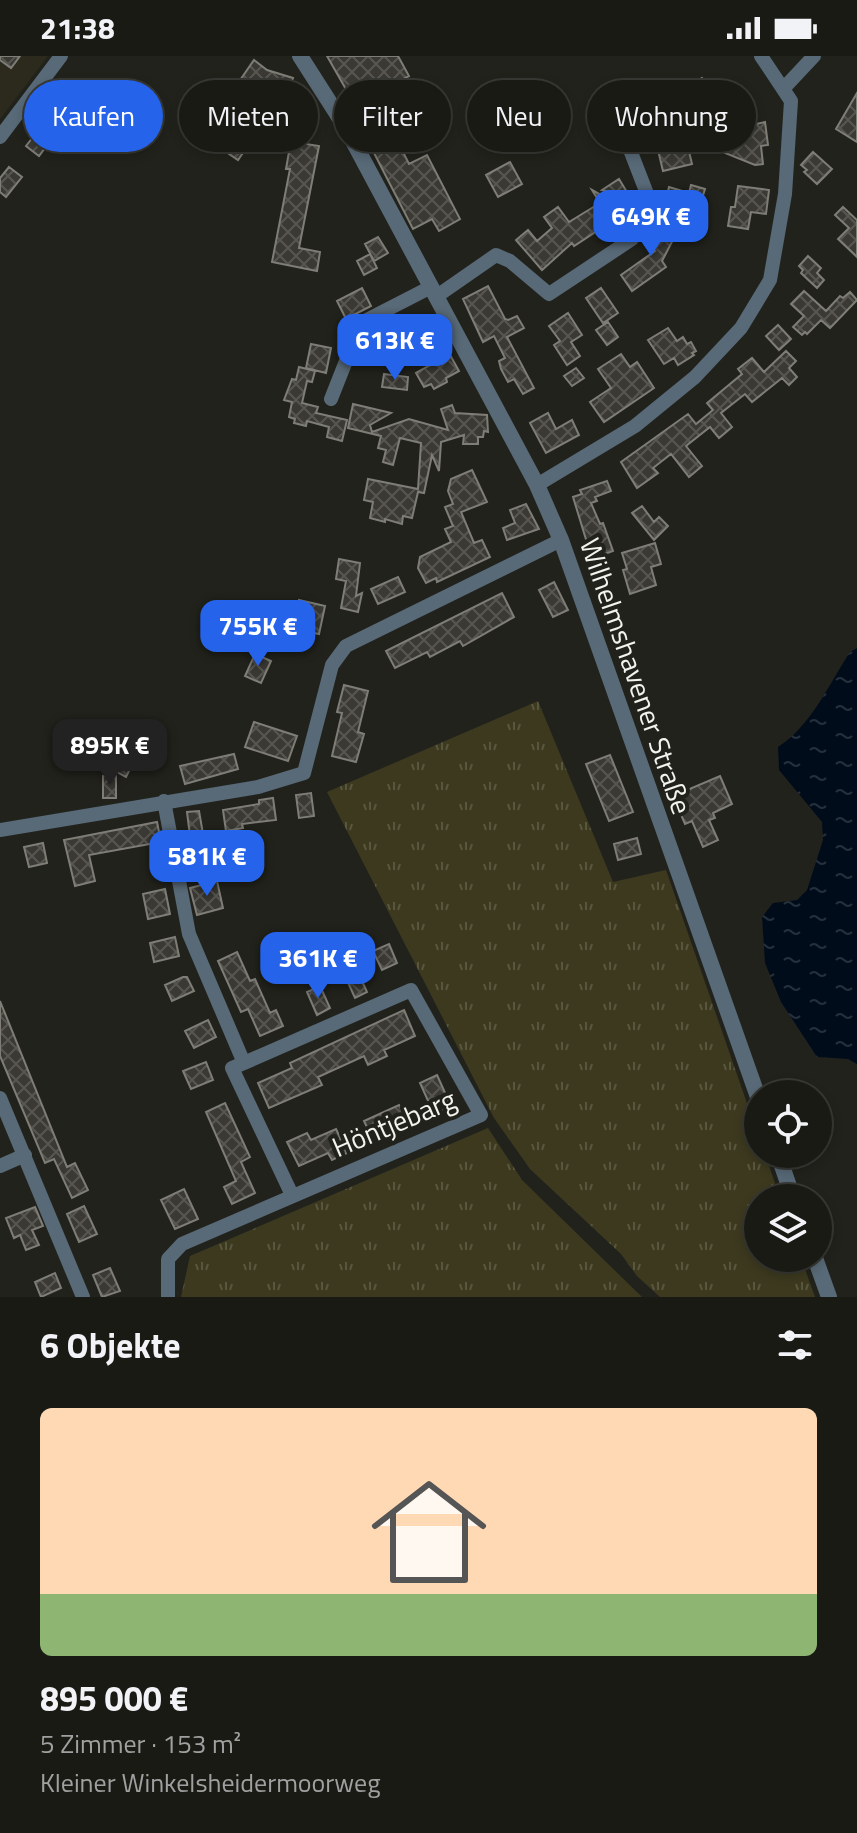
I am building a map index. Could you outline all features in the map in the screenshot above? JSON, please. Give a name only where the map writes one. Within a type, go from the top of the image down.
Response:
[{"type":"street","points":[[0,137],[61,56]]},
{"type":"street","name":"Wilhelmshavener Straße","points":[[300,56],[346,128],[537,485],[561,540],[752,1080]]},
{"type":"street","points":[[537,485],[635,426],[695,377],[752,313],[770,280],[785,194],[791,101],[761,56]]},
{"type":"street","points":[[784,88],[814,56]]},
{"type":"street","points":[[331,399],[361,323],[434,291],[496,255],[510,261],[549,294],[632,239],[651,204],[631,152]]},
{"type":"street","points":[[0,830],[258,787],[304,773],[332,665],[346,646],[561,540]]},
{"type":"street","points":[[164,801],[189,934],[244,1063],[232,1068],[292,1195]]},
{"type":"street","name":"Höntjebarg","points":[[168,1297],[168,1259],[182,1244],[481,1115],[411,990],[244,1063]]},
{"type":"street","points":[[0,1098],[83,1297]]},
{"type":"street","points":[[0,1166],[25,1155]]},
{"type":"street","points":[[820,1272],[829,1297]]},
{"type":"shaded area","points":[[0,56],[48,56],[30,80],[24,80],[24,88],[0,119]]},
{"type":"green space","points":[[538,701],[613,882],[666,870],[744,1095],[744,1168],[770,1168],[775,1184],[744,1184],[744,1272],[806,1272],[815,1297],[660,1297],[637,1276],[621,1254],[530,1169],[494,1118],[327,792]]},
{"type":"green space","points":[[488,1128],[522,1180],[642,1297],[181,1297],[190,1256]]},
{"type":"water","points":[[857,648],[857,1064],[848,1059],[817,1057],[781,1002],[765,963],[762,917],[773,903],[797,900],[807,890],[823,840],[822,822],[779,770],[778,747],[810,716],[850,652]]},
{"type":"building","points":[[0,56],[20,56],[11,68],[0,60]]},
{"type":"building","points":[[327,56],[398,56],[409,76],[402,80],[341,80]]},
{"type":"building","points":[[254,60],[267,70],[293,78],[292,80],[240,80]]},
{"type":"building","points":[[857,93],[857,142],[836,129]]},
{"type":"building","points":[[765,122],[768,145],[761,146],[763,164],[755,165],[725,153],[756,152],[756,124]]},
{"type":"building","points":[[226,152],[244,152],[238,160]]},
{"type":"building","points":[[289,152],[318,152],[299,248],[320,252],[317,271],[272,262],[290,169],[286,169]]},
{"type":"building","points":[[374,152],[403,152],[409,164],[427,155],[460,219],[439,231],[432,219],[413,229]]},
{"type":"building","points":[[658,152],[689,152],[692,164],[663,171]]},
{"type":"building","points":[[813,152],[832,169],[817,184],[801,165]]},
{"type":"building","points":[[510,162],[522,184],[498,197],[486,175]]},
{"type":"building","points":[[9,167],[22,177],[6,197],[0,192],[0,178]]},
{"type":"building","points":[[619,179],[630,197],[602,190]]},
{"type":"building","points":[[691,185],[705,189],[697,215],[664,206],[669,187],[689,193]]},
{"type":"building","points":[[738,186],[769,190],[766,214],[751,212],[748,229],[728,226]]},
{"type":"building","points":[[592,190],[621,206],[595,222],[600,229],[574,246],[572,243],[542,270],[516,240],[528,230],[537,241],[552,228],[544,217],[558,207],[569,222],[600,203]]},
{"type":"building","points":[[843,207],[857,220],[857,257],[838,239],[849,228],[835,215]]},
{"type":"building","points":[[656,224],[676,234],[662,261],[666,267],[632,291],[621,275],[655,251],[645,245]]},
{"type":"building","points":[[378,237],[388,253],[374,261],[365,244]]},
{"type":"building","points":[[370,254],[377,268],[364,275],[357,261]]},
{"type":"building","points":[[808,256],[821,268],[817,273],[824,280],[817,288],[801,273],[803,270],[799,266]]},
{"type":"building","points":[[488,286],[505,319],[517,316],[524,328],[507,337],[534,388],[523,394],[514,379],[508,382],[501,369],[499,361],[505,358],[494,336],[483,342],[463,299]]},
{"type":"building","points":[[362,288],[371,306],[346,319],[337,301]]},
{"type":"building","points":[[601,288],[618,313],[603,323],[586,298]]},
{"type":"building","points":[[804,291],[826,311],[840,296],[843,298],[850,292],[857,300],[830,328],[821,320],[802,335],[793,327],[804,316],[791,304]]},
{"type":"building","points":[[568,313],[582,335],[571,342],[580,356],[567,365],[554,345],[560,341],[549,326]]},
{"type":"building","points":[[420,320],[430,340],[405,353],[395,334]]},
{"type":"building","points":[[608,322],[618,337],[607,345],[596,330]]},
{"type":"building","points":[[778,325],[791,339],[779,350],[766,336]]},
{"type":"building","points":[[668,328],[677,341],[683,337],[687,344],[691,342],[696,351],[678,365],[674,358],[664,364],[648,340]]},
{"type":"building","points":[[311,344],[331,348],[326,373],[306,368]]},
{"type":"building","points":[[444,344],[459,371],[434,389],[431,384],[424,387],[416,373],[439,360],[434,350]]},
{"type":"building","points":[[786,351],[796,361],[789,368],[797,377],[789,385],[782,378],[752,402],[745,394],[721,413],[732,427],[719,438],[710,427],[686,446],[702,466],[689,477],[671,454],[653,468],[658,473],[637,488],[621,462],[688,414],[696,424],[713,410],[707,403],[742,374],[738,369],[752,358],[764,372]]},
{"type":"building","points":[[621,354],[630,367],[637,362],[654,388],[604,422],[590,402],[611,388],[598,369]]},
{"type":"building","points":[[299,367],[315,371],[312,382],[307,381],[302,403],[318,407],[316,413],[347,420],[342,441],[327,437],[329,427],[307,421],[306,426],[294,423],[295,419],[289,417],[292,402],[284,400],[292,379],[296,380]]},
{"type":"building","points":[[576,368],[584,378],[572,386],[564,376]]},
{"type":"building","points":[[384,374],[408,377],[407,390],[382,387]]},
{"type":"building","points":[[353,404],[391,413],[370,425],[372,432],[409,419],[448,430],[441,409],[452,405],[455,413],[487,415],[488,432],[484,431],[483,437],[478,437],[478,444],[463,444],[464,435],[441,442],[439,471],[432,455],[424,493],[418,492],[412,518],[403,516],[402,524],[385,519],[385,522],[370,518],[373,502],[364,500],[368,479],[418,489],[421,443],[400,438],[393,465],[383,462],[386,450],[378,448],[381,436],[348,428]]},
{"type":"building","points":[[548,413],[556,429],[572,420],[579,435],[546,453],[530,423]]},
{"type":"building","points":[[472,470],[487,502],[461,512],[474,543],[482,540],[490,557],[437,582],[436,578],[426,583],[418,568],[420,557],[451,542],[445,529],[453,526],[445,507],[453,504],[448,491],[451,479]]},
{"type":"building","points":[[607,481],[611,491],[595,497],[597,501],[591,503],[600,524],[603,523],[613,551],[592,559],[573,497],[582,494],[580,490]]},
{"type":"building","points":[[526,504],[539,529],[507,540],[503,528],[515,523],[510,510]]},
{"type":"building","points":[[642,506],[654,522],[659,517],[668,526],[654,540],[632,513]]},
{"type":"building","points":[[655,543],[661,564],[651,567],[656,585],[630,594],[622,553]]},
{"type":"building","points":[[339,559],[360,563],[356,596],[362,593],[358,612],[341,608],[346,581],[336,579]]},
{"type":"building","points":[[398,577],[405,592],[378,604],[371,589]]},
{"type":"building","points":[[554,582],[568,610],[553,617],[539,590]]},
{"type":"building","points":[[502,593],[514,617],[463,646],[460,641],[430,657],[427,652],[395,668],[386,651]]},
{"type":"building","points":[[299,600],[325,606],[319,634],[299,630],[294,650],[278,642],[282,624],[293,627]]},
{"type":"building","points":[[255,654],[271,661],[261,683],[245,676]]},
{"type":"building","points":[[344,685],[368,691],[358,732],[364,734],[356,762],[332,756],[342,713],[337,712]]},
{"type":"building","points":[[254,722],[297,736],[288,761],[245,747]]},
{"type":"building","points":[[125,752],[136,757],[126,777],[115,771]]},
{"type":"building","points":[[234,754],[238,769],[185,784],[180,766]]},
{"type":"building","points":[[610,755],[633,812],[609,821],[586,764]]},
{"type":"building","points":[[103,776],[116,776],[116,798],[103,798]]},
{"type":"building","points":[[720,776],[732,804],[713,813],[715,818],[709,820],[718,840],[703,847],[692,821],[685,824],[673,796]]},
{"type":"building","points":[[311,793],[314,816],[299,818],[296,795]]},
{"type":"building","points":[[273,798],[276,820],[242,824],[243,828],[226,831],[223,810],[259,804],[259,800]]},
{"type":"building","points":[[199,811],[203,834],[190,836],[187,812]]},
{"type":"building","points":[[157,822],[161,842],[89,855],[95,881],[75,886],[64,840]]},
{"type":"building","points":[[637,838],[641,854],[618,860],[614,844]]},
{"type":"building","points":[[43,843],[47,863],[29,867],[24,847]]},
{"type":"building","points":[[217,881],[223,908],[197,915],[190,888]]},
{"type":"building","points":[[165,889],[170,914],[148,919],[143,894]]},
{"type":"building","points":[[175,937],[179,956],[154,962],[150,943]]},
{"type":"building","points":[[389,944],[397,963],[382,970],[373,951]]},
{"type":"building","points":[[237,952],[250,981],[255,979],[270,1013],[276,1010],[283,1026],[260,1036],[248,1009],[241,1012],[218,961]]},
{"type":"building","points":[[357,970],[367,992],[355,998],[345,976]]},
{"type":"building","points":[[187,977],[194,991],[172,1001],[165,985]]},
{"type":"building","points":[[320,986],[330,1008],[317,1015],[307,992]]},
{"type":"building","points":[[0,1001],[67,1167],[75,1163],[88,1190],[72,1198],[54,1159],[45,1163],[0,1056]]},
{"type":"building","points":[[404,1010],[415,1036],[384,1050],[387,1056],[368,1065],[364,1056],[318,1077],[322,1085],[269,1108],[258,1083],[292,1068],[290,1063]]},
{"type":"building","points":[[208,1020],[216,1037],[194,1048],[185,1031]]},
{"type":"building","points":[[206,1062],[213,1080],[191,1089],[183,1071]]},
{"type":"building","points":[[437,1075],[451,1106],[434,1114],[420,1083]]},
{"type":"building","points":[[225,1103],[250,1157],[241,1162],[255,1193],[232,1204],[224,1187],[236,1181],[206,1112]]},
{"type":"building","points":[[399,1105],[407,1122],[372,1138],[364,1121]]},
{"type":"building","points":[[336,1129],[347,1153],[332,1160],[328,1153],[299,1166],[287,1142],[307,1133],[311,1140]]},
{"type":"building","points":[[184,1189],[198,1219],[175,1229],[161,1200]]},
{"type":"building","points":[[84,1206],[97,1234],[79,1242],[67,1214]]},
{"type":"building","points":[[35,1207],[43,1226],[32,1230],[39,1245],[26,1250],[20,1235],[14,1238],[6,1218]]},
{"type":"building","points":[[110,1268],[120,1291],[102,1297],[93,1275]]},
{"type":"building","points":[[55,1273],[61,1288],[41,1297],[35,1282]]}]
